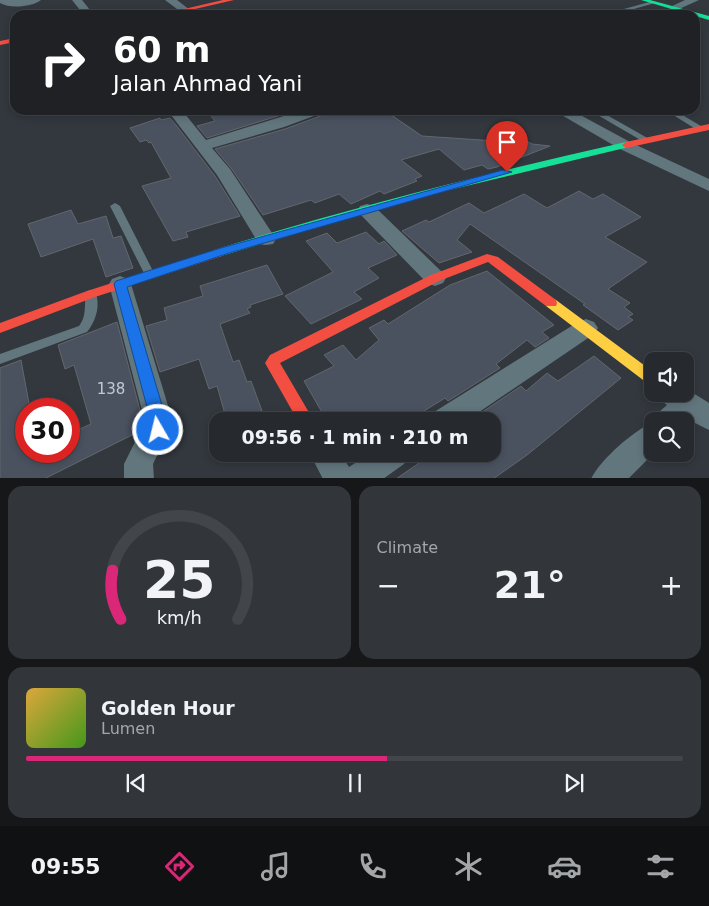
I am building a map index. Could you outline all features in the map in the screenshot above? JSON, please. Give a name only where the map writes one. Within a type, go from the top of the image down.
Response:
[{"type":"main road","points":[[198,10],[231,0]]},
{"type":"main road","points":[[648,1],[680,10]]},
{"type":"main road","points":[[0,328],[120,284],[366,210],[543,163],[706,128]]},
{"type":"main road","points":[[301,412],[272,363],[273,361],[434,278],[490,258],[644,372]]},
{"type":"street","points":[[2,0],[9,4],[36,0]]},
{"type":"street","points":[[170,0],[188,10]]},
{"type":"street","points":[[673,8],[694,0]]},
{"type":"street","points":[[183,115],[266,239]]},
{"type":"street","points":[[204,145],[279,124],[303,115]]},
{"type":"street","points":[[569,115],[626,146],[709,186]]},
{"type":"street","points":[[366,210],[434,278]]},
{"type":"street","points":[[120,284],[159,422],[155,436],[138,462],[136,468],[139,478]]},
{"type":"street","points":[[458,412],[586,328]]},
{"type":"street","points":[[606,478],[644,443]]},
{"type":"street","points":[[330,462],[340,478]]},
{"type":"street","points":[[357,478],[382,462]]},
{"type":"lane","points":[[622,10],[648,1]]},
{"type":"lane","points":[[602,115],[647,140]]},
{"type":"lane","points":[[679,115],[706,128]]},
{"type":"lane","points":[[115,206],[150,275]]},
{"type":"lane","points":[[0,358],[83,329],[88,324],[92,310],[91,294]]},
{"type":"building","points":[[281,115],[207,138],[197,126],[215,121],[211,116]]},
{"type":"building","points":[[323,115],[391,115],[422,136],[496,141],[492,139],[509,132],[532,144],[550,146],[497,167],[488,169],[482,165],[464,170],[439,149],[401,160],[422,176],[415,179],[417,181],[384,194],[380,191],[351,204],[339,194],[315,203],[311,200],[263,215],[231,168],[215,149],[285,129]]},
{"type":"building","points":[[160,118],[161,120],[170,118],[176,125],[215,176],[240,216],[186,232],[188,237],[173,241],[142,186],[171,178],[151,142],[149,143],[146,140],[140,142],[130,128]]},
{"type":"building","points":[[579,191],[593,199],[603,194],[641,217],[605,237],[647,262],[608,289],[630,303],[624,307],[633,314],[628,317],[633,320],[618,330],[583,305],[585,304],[470,224],[457,240],[472,252],[439,263],[402,231],[426,220],[429,222],[469,203],[484,213],[524,194],[547,208]]},
{"type":"building","points":[[71,210],[78,224],[106,216],[113,238],[121,236],[133,268],[106,277],[93,239],[41,257],[28,224]]},
{"type":"building","points":[[366,232],[379,244],[384,241],[397,255],[368,268],[379,278],[354,292],[362,299],[311,324],[285,296],[333,272],[306,241],[327,233],[337,243]]},
{"type":"building","points":[[267,265],[283,294],[250,305],[251,307],[247,309],[250,313],[220,324],[233,362],[239,360],[247,382],[251,381],[262,411],[224,412],[217,386],[209,389],[199,359],[160,372],[146,326],[167,320],[164,308],[203,296],[200,286]]},
{"type":"building","points":[[487,271],[554,325],[542,332],[549,338],[535,347],[527,340],[496,364],[500,368],[448,401],[445,398],[422,412],[322,412],[304,381],[334,366],[324,355],[343,345],[356,360],[379,340],[369,328],[384,320],[388,324],[450,285]]},
{"type":"building","points":[[117,322],[143,422],[138,432],[80,461],[80,429],[91,424],[74,365],[65,369],[58,345]]},
{"type":"building","points":[[594,356],[621,378],[527,455],[494,478],[397,478],[420,462],[501,462],[501,412],[482,412],[521,386],[526,391],[547,373],[558,381]]},
{"type":"building","points":[[21,360],[28,398],[15,398],[15,463],[76,463],[46,478],[0,478],[0,368]]},
{"type":"traffic: fast","points":[[644,0],[680,10]]},
{"type":"traffic: fast","points":[[700,16],[709,18]]},
{"type":"traffic: fast","points":[[218,253],[319,222],[421,194],[523,168],[626,145]]},
{"type":"traffic: slow","points":[[551,303],[644,373]]},
{"type":"traffic: jam","points":[[184,10],[231,0]]},
{"type":"traffic: jam","points":[[0,43],[10,41]]},
{"type":"traffic: jam","points":[[626,145],[709,127]]},
{"type":"traffic: jam","points":[[0,328],[91,294],[218,253]]},
{"type":"traffic: jam","points":[[301,412],[272,363],[275,359],[435,278],[487,258],[494,260],[551,303]]},
{"type":"route","points":[[158,430],[159,422],[120,284],[417,195],[507,172]]}]
